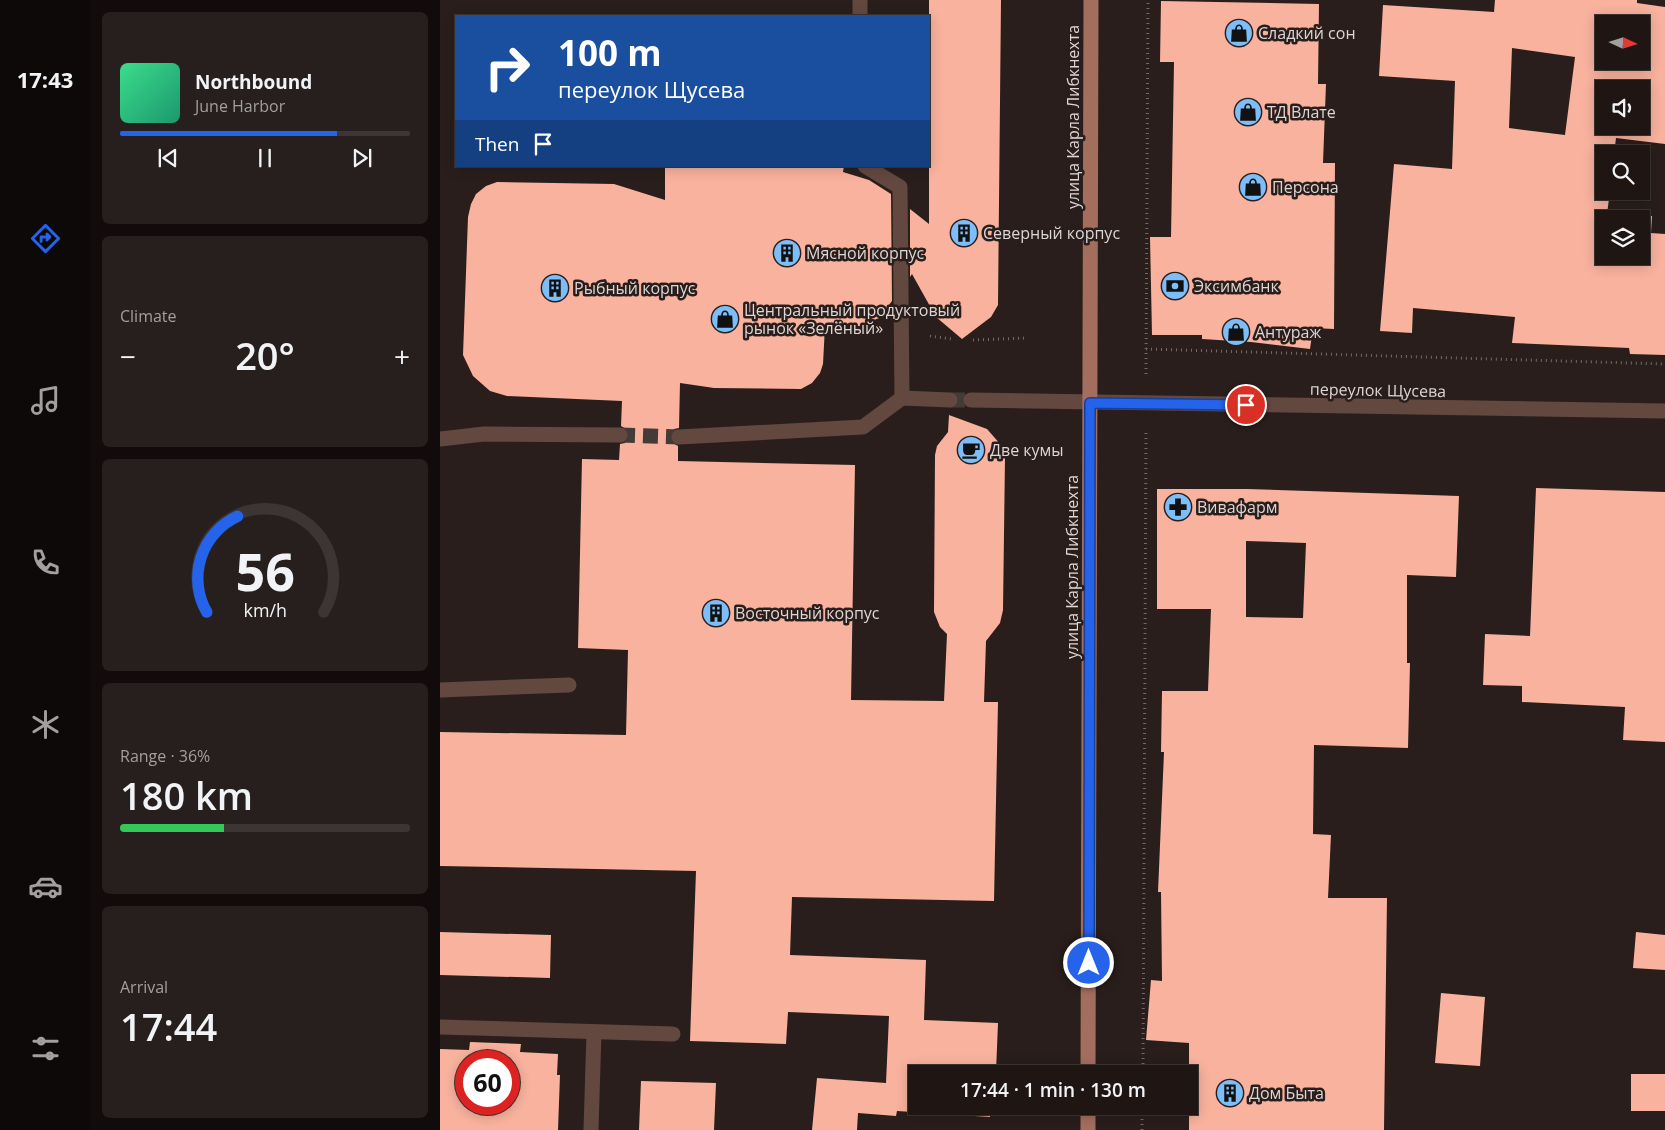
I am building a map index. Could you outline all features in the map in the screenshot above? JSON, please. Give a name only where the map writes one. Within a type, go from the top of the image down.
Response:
[{"type":"main road","name":"улица Карла Либкнехта","points":[[1088,1065],[1091,0]]},
{"type":"main road","points":[[1088,1115],[1088,1130]]},
{"type":"street","points":[[860,0],[860,15]]},
{"type":"street","points":[[867,167],[900,187],[902,398]]},
{"type":"street","points":[[679,437],[863,427],[902,398],[950,400]]},
{"type":"street","name":"переулок Щусева","points":[[971,400],[1665,411]]},
{"type":"street","points":[[440,439],[484,434],[620,435]]},
{"type":"street","points":[[440,690],[569,685]]},
{"type":"street","points":[[440,1027],[673,1034]]},
{"type":"street","points":[[591,1130],[594,1032]]},
{"type":"path","points":[[1143,1065],[1148,0]]},
{"type":"path","points":[[973,340],[1026,338]]},
{"type":"path","points":[[1146,349],[1665,364]]},
{"type":"path","points":[[1142,1115],[1142,1130]]},
{"type":"building","name":"Северный корпус","points":[[929,0],[1001,0],[998,305],[991,317],[962,339],[936,317],[912,274],[910,277],[910,209],[929,224]]},
{"type":"building","points":[[1495,0],[1637,0],[1637,3],[1665,7],[1665,144],[1616,138],[1615,145],[1595,145],[1595,200],[1609,200],[1608,210],[1595,210],[1595,265],[1650,265],[1650,216],[1652,216],[1651,233],[1665,234],[1665,355],[1630,354],[1629,348],[1512,343],[1515,317],[1413,308],[1412,333],[1380,331],[1394,164],[1452,169],[1455,81],[1379,76],[1383,5],[1494,12]],"holes":[[[1512,48],[1575,57],[1565,135],[1509,128]]]},
{"type":"building","points":[[1161,1],[1319,4],[1318,84],[1326,84],[1323,163],[1335,163],[1334,329],[1313,328],[1310,349],[1251,342],[1202,339],[1202,335],[1152,335],[1150,237],[1171,237],[1174,62],[1160,62]]},
{"type":"building","name":"Центральный продуктовый рынок «Зелёный»","points":[[665,167],[844,167],[843,172],[869,180],[891,194],[892,301],[879,318],[860,326],[825,326],[823,364],[820,373],[812,383],[801,389],[714,388],[680,383],[679,428],[674,429],[670,437],[671,442],[678,446],[678,461],[855,465],[851,700],[944,701],[947,634],[940,627],[934,612],[935,455],[937,446],[948,432],[949,415],[987,429],[1001,445],[1005,458],[1003,610],[1000,623],[986,641],[984,702],[998,702],[994,901],[792,897],[790,955],[926,960],[924,1020],[998,1023],[996,1065],[908,1065],[908,1112],[897,1111],[896,1116],[858,1113],[857,1130],[812,1130],[817,1078],[886,1083],[889,1016],[788,1012],[786,1044],[690,1041],[696,871],[440,866],[440,732],[626,735],[628,650],[578,648],[582,459],[619,460],[620,444],[625,443],[629,436],[628,430],[621,426],[622,401],[507,396],[490,391],[473,376],[463,355],[468,217],[476,194],[486,186],[497,182],[614,184],[665,200]]},
{"type":"building","points":[[1536,488],[1665,492],[1665,742],[1623,740],[1625,707],[1522,702],[1522,686],[1483,685],[1485,634],[1530,636]]},
{"type":"building","points":[[1157,489],[1247,489],[1459,496],[1456,577],[1407,575],[1407,663],[1410,663],[1408,748],[1314,745],[1313,834],[1331,835],[1328,898],[1387,898],[1384,1130],[1189,1130],[1189,1115],[1198,1115],[1198,1065],[1189,1065],[1189,1043],[1146,1040],[1151,980],[1162,981],[1161,892],[1158,892],[1164,752],[1161,752],[1162,691],[1208,691],[1211,609],[1157,609]],"holes":[[[1246,541],[1306,543],[1303,618],[1246,617]]]},
{"type":"building","points":[[440,932],[551,935],[550,978],[440,975]]},
{"type":"building","points":[[1636,932],[1665,935],[1665,970],[1633,968]]},
{"type":"building","points":[[1441,993],[1485,997],[1480,1066],[1435,1063]]},
{"type":"building","points":[[470,1042],[521,1044],[520,1052],[520,1050],[469,1050]]},
{"type":"building","points":[[440,1049],[469,1050],[455,1050],[455,1115],[520,1115],[520,1052],[558,1054],[557,1075],[560,1075],[558,1130],[440,1130]]},
{"type":"building","points":[[1631,1074],[1665,1074],[1665,1111],[1631,1111]]},
{"type":"building","points":[[641,1081],[716,1083],[714,1130],[639,1130]]},
{"type":"building","name":"Центральный продуктовый рынок «Зелёный»","points":[[959,1115],[990,1115],[990,1117]]},
{"type":"tunnel","points":[[950,400],[971,400]]},
{"type":"tunnel","points":[[620,435],[679,437]]},
{"type":"place","name":"Сладкий сон","points":[[1239,33]]},
{"type":"place","name":"ТД Влате","points":[[1248,112]]},
{"type":"place","name":"Персона","points":[[1253,187]]},
{"type":"place","name":"Северный корпус","points":[[964,233]]},
{"type":"place","name":"Мясной корпус","points":[[787,253]]},
{"type":"place","name":"Эксимбанк","points":[[1175,286]]},
{"type":"place","name":"Рыбный корпус","points":[[555,288]]},
{"type":"place","name":"Центральный продуктовый рынок «Зелёный»","points":[[725,319]]},
{"type":"place","name":"Антураж","points":[[1236,332]]},
{"type":"place","name":"Две кумы","points":[[971,450]]},
{"type":"place","name":"Вивафарм","points":[[1178,507]]},
{"type":"place","name":"Восточный корпус","points":[[716,613]]},
{"type":"place","name":"Дом Быта","points":[[1230,1093]]},
{"type":"route","points":[[1089,963],[1090,403],[1246,405]]}]
